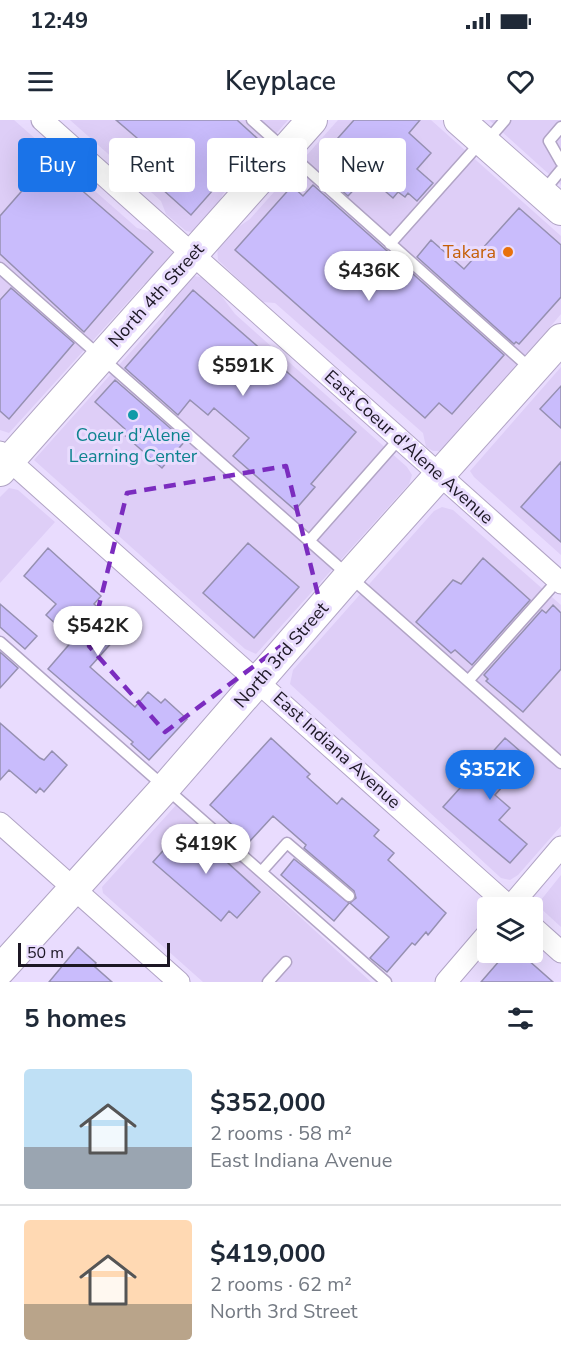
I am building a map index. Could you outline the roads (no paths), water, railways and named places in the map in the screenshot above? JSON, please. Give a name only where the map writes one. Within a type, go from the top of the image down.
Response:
[{"type":"main road","name":"North 4th Street","points":[[296,138],[312,120]]},
{"type":"main road","points":[[459,120],[551,201]]},
{"type":"main road","name":"North 4th Street","points":[[3,461],[101,357],[248,192]]},
{"type":"main road","name":"North 3rd Street","points":[[0,970],[165,788],[350,575],[561,339]]},
{"type":"street","name":"East Coeur d'Alene Avenue","points":[[42,120],[559,582]]},
{"type":"street","name":"East Indiana Avenue","points":[[3,461],[260,680],[499,897]]},
{"type":"street","points":[[0,823],[179,982]]},
{"type":"street","points":[[519,897],[561,848]]},
{"type":"street","points":[[543,936],[561,952]]},
{"type":"street","points":[[446,982],[477,946]]},
{"type":"lane","points":[[252,120],[272,138]]},
{"type":"lane","points":[[390,244],[505,120]]},
{"type":"lane","points":[[561,127],[549,141],[561,162]]},
{"type":"lane","points":[[307,169],[533,371]]},
{"type":"lane","points":[[551,201],[561,170]]},
{"type":"lane","points":[[0,268],[561,763]]},
{"type":"lane","points":[[310,540],[399,439]]},
{"type":"lane","points":[[468,681],[559,582]]},
{"type":"lane","points":[[0,642],[386,982]]},
{"type":"lane","points":[[261,872],[287,843],[349,896]]},
{"type":"lane","points":[[268,982],[286,962]]},
{"type":"place","name":"Takara","points":[[508,252]]},
{"type":"place","name":"Coeur d'Alene Learning Center","points":[[133,415]]}]
